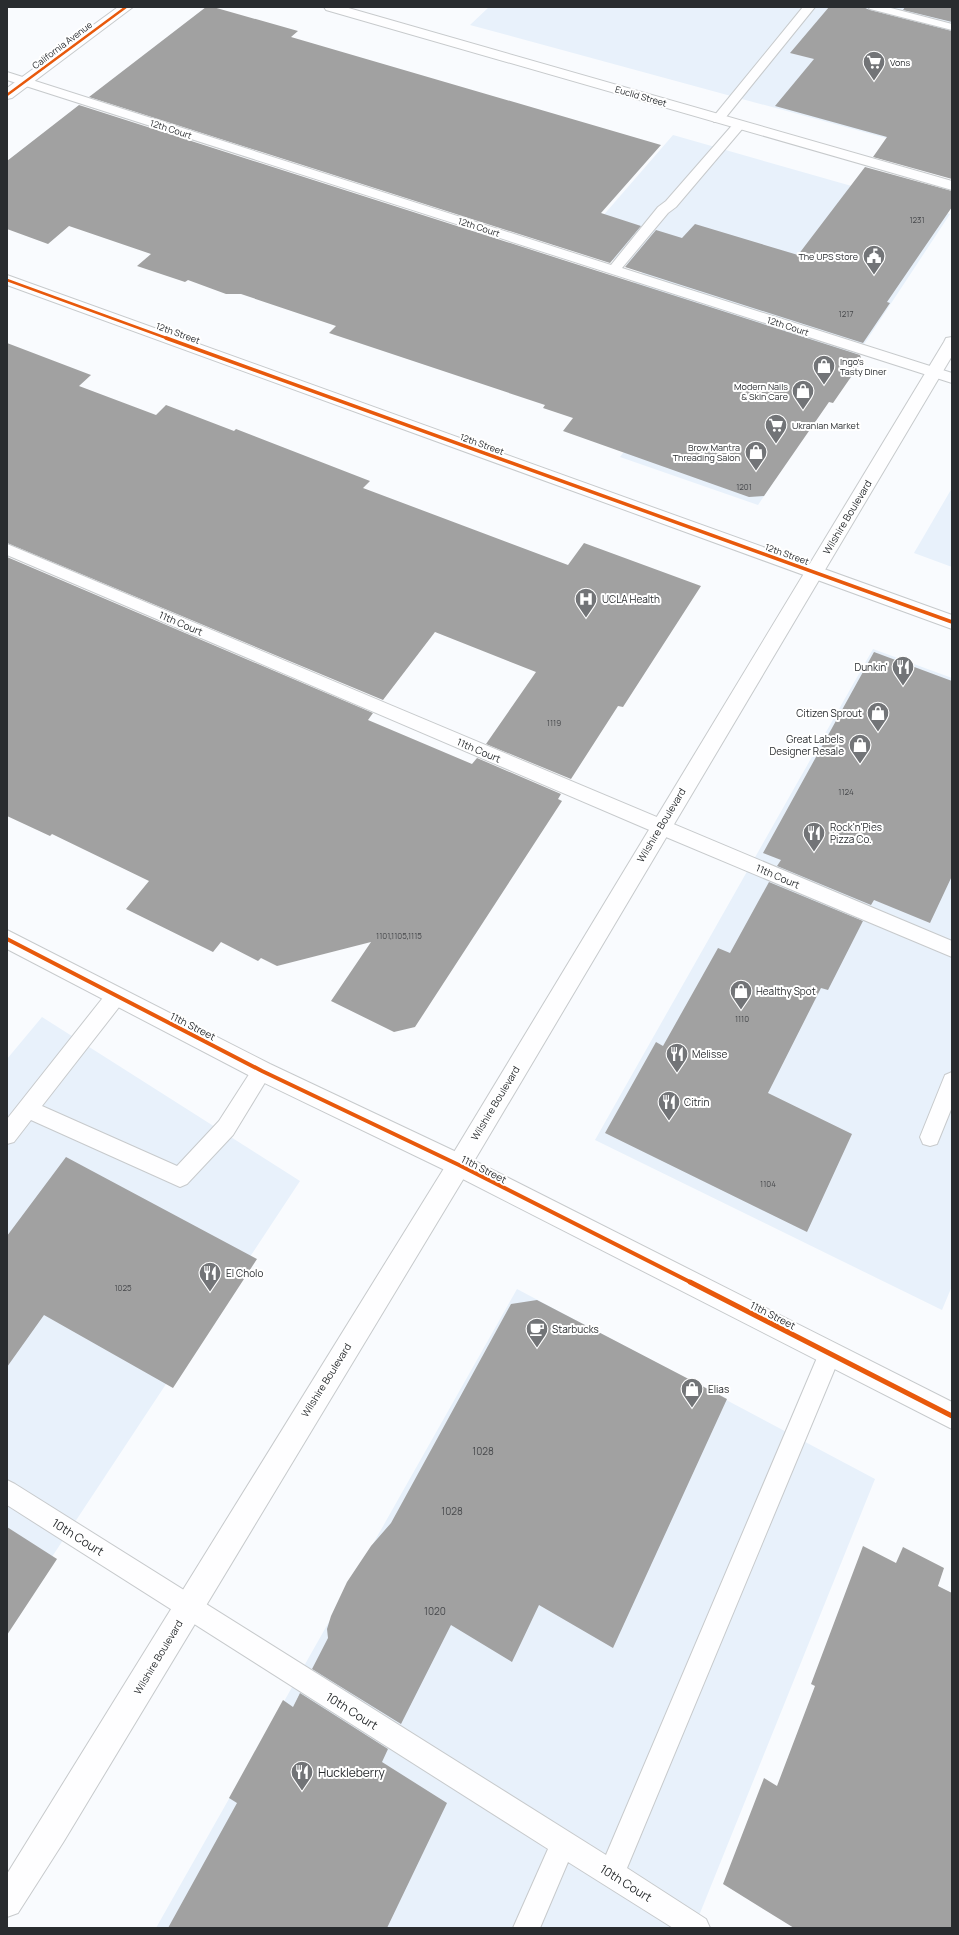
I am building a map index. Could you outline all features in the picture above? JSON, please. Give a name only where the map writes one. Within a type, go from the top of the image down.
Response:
[{"type":"street","name":"California Avenue","points":[[7,95],[126,7]]},
{"type":"street","name":"Euclid Street","points":[[331,7],[952,186]]},
{"type":"street","name":"12th Street","points":[[7,280],[952,622]]},
{"type":"street","name":"Wilshire Boulevard","points":[[7,1902],[53,1830],[459,1165],[660,827],[815,572],[952,342]]},
{"type":"street","name":"11th Street","points":[[7,939],[262,1071],[459,1165],[952,1416]]},
{"type":"lane","points":[[718,119],[808,7]]},
{"type":"lane","points":[[874,7],[952,27]]},
{"type":"lane","name":"12th Court","points":[[7,76],[952,378]]},
{"type":"lane","points":[[614,270],[663,210],[671,204],[739,125]]},
{"type":"lane","name":"11th Court","points":[[7,549],[660,827],[952,949]]},
{"type":"lane","points":[[7,1135],[116,996]]},
{"type":"lane","points":[[27,1109],[180,1177],[226,1128],[262,1071]]},
{"type":"lane","points":[[930,1137],[952,1081]]},
{"type":"lane","points":[[611,1874],[830,1354]]},
{"type":"lane","name":"10th Court","points":[[7,1492],[188,1608],[697,1928]]},
{"type":"lane","points":[[526,1928],[563,1844]]},
{"type":"shaded area","points":[[489,7],[952,7],[952,156],[470,25]]},
{"type":"shaded area","points":[[673,135],[950,214],[758,505],[620,457],[690,363],[594,332],[644,270],[575,248]]},
{"type":"shaded area","points":[[952,488],[952,567],[914,553]]},
{"type":"shaded area","points":[[873,649],[952,678],[952,1286],[942,1310],[595,1140]]},
{"type":"shaded area","points":[[42,1017],[300,1181],[7,1625],[7,1059]]},
{"type":"shaded area","points":[[517,1289],[875,1479],[694,1928],[156,1928]]},
{"type":"building","points":[[206,7],[213,7],[298,31],[291,37],[661,145],[601,213],[641,226],[610,263],[89,97]]},
{"type":"building","name":"Vons","points":[[829,7],[863,7],[952,31],[952,179],[873,157],[887,137],[775,106],[814,59],[790,53]]},
{"type":"building","points":[[905,7],[952,7],[952,22],[903,10]]},
{"type":"building","points":[[79,105],[860,355],[862,361],[833,403],[829,402],[764,496],[749,497],[563,431],[573,418],[543,408],[545,405],[329,333],[336,326],[241,294],[226,294],[188,280],[185,282],[137,266],[151,254],[69,226],[48,244],[7,229],[7,161]]},
{"type":"building","points":[[865,167],[952,191],[952,207],[887,302],[890,303],[863,343],[625,267],[656,230],[682,238],[695,224],[798,255]]},
{"type":"building","points":[[7,343],[91,375],[79,386],[156,415],[166,405],[234,431],[236,429],[370,481],[363,488],[568,565],[584,543],[701,586],[623,707],[618,706],[571,779],[486,744],[536,672],[435,632],[383,700],[7,543]]},
{"type":"building","points":[[7,557],[373,713],[368,720],[472,764],[477,758],[561,794],[558,799],[562,801],[415,1027],[394,1032],[331,1001],[371,942],[277,966],[261,958],[258,961],[221,942],[213,952],[126,909],[149,881],[52,834],[50,836],[7,816]]},
{"type":"building","points":[[874,652],[952,681],[952,876],[930,923],[874,900],[871,905],[777,866],[781,860],[763,853]]},
{"type":"building","points":[[769,882],[863,921],[828,990],[821,988],[768,1093],[852,1134],[807,1232],[605,1133],[656,1042],[663,1046],[718,948],[730,953]]},
{"type":"building","points":[[66,1157],[257,1259],[173,1388],[44,1315],[7,1367],[7,1236]]},
{"type":"building","points":[[537,1300],[727,1399],[613,1648],[539,1605],[512,1662],[451,1625],[401,1724],[312,1669],[328,1638],[327,1629],[331,1616],[347,1582],[371,1546],[391,1523],[511,1304]]},
{"type":"building","points":[[7,1527],[57,1559],[7,1635]]},
{"type":"building","points":[[863,1546],[896,1563],[903,1547],[944,1568],[938,1586],[952,1593],[952,1928],[794,1928],[723,1884],[764,1778],[777,1786],[815,1686],[811,1684]]},
{"type":"building","points":[[300,1693],[388,1749],[382,1762],[447,1803],[387,1928],[168,1928],[237,1803],[229,1798],[283,1700],[293,1707]]},
{"type":"cycle path","points":[[7,95],[126,7]]},
{"type":"cycle path","points":[[7,280],[952,622]]},
{"type":"cycle path","points":[[7,939],[262,1071],[459,1165],[952,1416]]},
{"type":"place","name":"Vons","points":[[874,82]]},
{"type":"place","name":"The UPS Store","points":[[874,276]]},
{"type":"place","name":"Ingo's Tasty Diner","points":[[824,386]]},
{"type":"place","name":"Modern Nails & Skin Care","points":[[803,410]]},
{"type":"place","name":"Ukranian Market","points":[[776,444]]},
{"type":"place","name":"Brow Mantra Threading Salon","points":[[756,472]]},
{"type":"place","name":"UCLA Health","points":[[586,618]]},
{"type":"place","name":"Dunkin'","points":[[903,686]]},
{"type":"place","name":"Citizen Sprout","points":[[878,732]]},
{"type":"place","name":"Great Labels Designer Resale","points":[[860,764]]},
{"type":"place","name":"Rock'n'Pies Pizza Co.","points":[[814,852]]},
{"type":"place","name":"Healthy Spot","points":[[741,1010]]},
{"type":"place","name":"Melisse","points":[[677,1074]]},
{"type":"place","name":"Citrin","points":[[669,1122]]},
{"type":"place","name":"El Cholo","points":[[210,1292]]},
{"type":"place","name":"Starbucks","points":[[537,1348]]},
{"type":"place","name":"Elias","points":[[692,1408]]},
{"type":"place","name":"Huckleberry","points":[[302,1792]]}]
